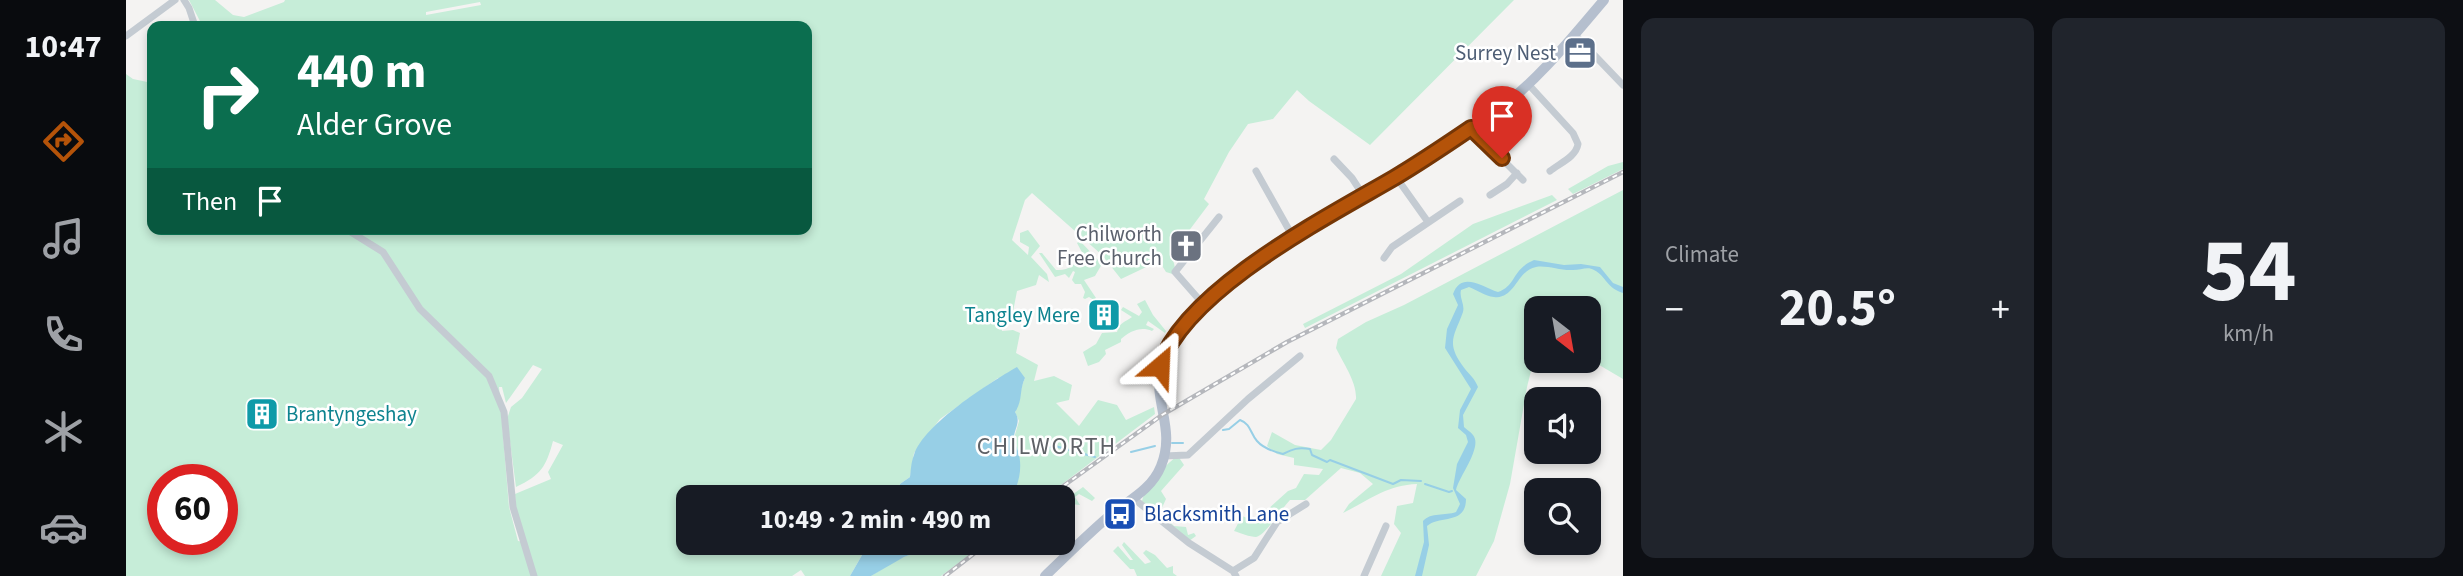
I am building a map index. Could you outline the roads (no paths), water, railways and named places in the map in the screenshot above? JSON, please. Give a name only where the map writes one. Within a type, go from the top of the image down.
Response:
[{"type":"main road","points":[[1045,576],[1106,519],[1153,481],[1164,456],[1166,440],[1158,380],[1163,357],[1180,328],[1230,281],[1293,237],[1396,177],[1496,112],[1529,85],[1576,36],[1604,0]]},
{"type":"street","points":[[126,36],[175,0]]},
{"type":"street","points":[[184,0],[193,21]]},
{"type":"street","points":[[1576,36],[1623,85]]},
{"type":"street","points":[[1529,85],[1573,134],[1581,148],[1550,171]]},
{"type":"street","points":[[1471,128],[1523,180]]},
{"type":"street","points":[[1334,159],[1363,195]]},
{"type":"street","points":[[1256,172],[1293,237]]},
{"type":"street","points":[[1490,195],[1507,184],[1517,173]]},
{"type":"street","points":[[1396,177],[1428,222]]},
{"type":"street","points":[[1384,258],[1392,247],[1460,201]]},
{"type":"street","points":[[1204,305],[1175,272],[1219,217]]},
{"type":"street","points":[[356,235],[383,251],[420,309],[489,376],[504,412],[513,507],[534,576]]},
{"type":"street","points":[[1164,456],[1188,455],[1248,399],[1300,356]]},
{"type":"street","points":[[1133,498],[1189,543],[1234,574],[1254,558],[1277,522],[1306,504]]},
{"type":"street","points":[[1364,576],[1385,526]]},
{"type":"water","points":[[1534,260],[1600,267],[1613,283],[1623,287],[1623,293],[1613,288],[1592,269],[1540,267],[1524,273],[1512,290],[1501,297],[1487,295],[1469,287],[1461,290],[1463,312],[1454,334],[1453,346],[1459,360],[1478,387],[1463,415],[1464,427],[1473,435],[1475,447],[1456,490],[1466,499],[1465,507],[1457,516],[1427,526],[1429,545],[1422,576],[1415,576],[1424,542],[1423,521],[1430,516],[1456,512],[1460,504],[1453,488],[1457,464],[1468,442],[1466,435],[1458,428],[1460,410],[1471,389],[1445,348],[1447,329],[1458,305],[1453,294],[1461,283],[1466,282],[1498,292],[1508,285],[1521,268]]},
{"type":"water","points":[[1017,367],[1025,378],[1015,412],[1018,419],[1014,440],[1020,469],[1016,485],[900,485],[910,477],[914,455],[930,430],[990,383]]},
{"type":"water","points":[[862,555],[909,555],[871,576],[850,576]]},
{"type":"waterway","points":[[1223,430],[1229,429],[1240,420],[1260,443],[1276,452],[1283,454],[1296,449],[1310,449],[1312,455],[1327,462],[1330,460],[1393,484],[1401,480],[1421,481]]},
{"type":"waterway","points":[[1172,443],[1183,443]]},
{"type":"waterway","points":[[1019,454],[1055,446],[1095,457]]},
{"type":"waterway","points":[[1131,452],[1155,446]]},
{"type":"waterway","points":[[1425,484],[1452,491]]},
{"type":"railway","points":[[1065,485],[1162,415],[1287,342],[1623,172]]},
{"type":"railway","points":[[945,576],[972,555]]},
{"type":"place","name":"Surrey Nest","points":[[1580,53]]},
{"type":"place","name":"Chilworth Free Church","points":[[1186,246]]},
{"type":"place","name":"Tangley Mere","points":[[1104,315]]},
{"type":"place","name":"Brantyngeshay","points":[[262,414]]},
{"type":"place","name":"Blacksmith Lane","points":[[1120,514]]},
{"type":"district","name":"CHILWORTH","points":[[1047,446]]}]
